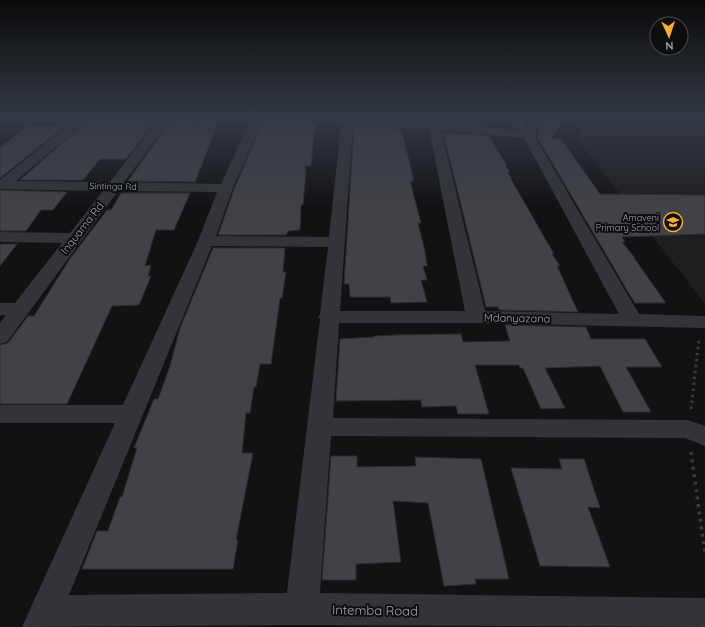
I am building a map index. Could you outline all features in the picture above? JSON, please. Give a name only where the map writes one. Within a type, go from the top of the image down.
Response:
[{"type":"street","points":[[1,185],[47,148]]},
{"type":"street","name":"Inquama Rd","points":[[0,337],[144,148]]},
{"type":"street","points":[[42,619],[206,241],[226,188],[244,148]]},
{"type":"street","points":[[302,609],[320,427],[328,316],[337,242],[345,148]]},
{"type":"street","points":[[439,148],[476,317]]},
{"type":"street","points":[[536,148],[632,320]]},
{"type":"street","name":"Sintinga Rd","points":[[1,185],[226,188]]},
{"type":"street","points":[[0,237],[74,238]]},
{"type":"street","points":[[206,241],[337,242]]},
{"type":"street","points":[[0,309],[21,309]]},
{"type":"street","name":"Mdanyazana","points":[[328,316],[476,317],[705,322]]},
{"type":"street","points":[[0,414],[130,414]]},
{"type":"street","points":[[320,427],[688,429],[705,436]]},
{"type":"street","name":"Intemba Road","points":[[42,619],[302,609],[705,614]]},
{"type":"shaded area","name":"Amaveni Primary School","points":[[584,148],[705,148],[705,304]]},
{"type":"building","points":[[0,148],[37,148],[0,178]]},
{"type":"building","points":[[56,148],[134,148],[126,159],[100,159],[83,180],[20,180]]},
{"type":"building","points":[[151,148],[208,148],[195,182],[128,181]]},
{"type":"building","points":[[251,148],[313,148],[311,166],[305,166],[306,172],[303,205],[301,205],[300,230],[288,231],[286,235],[218,235],[234,189]]},
{"type":"building","points":[[353,148],[406,148],[414,181],[410,181],[421,223],[418,223],[425,251],[427,266],[423,266],[427,280],[421,280],[427,302],[391,303],[390,297],[350,297],[349,284],[344,284]]},
{"type":"building","points":[[447,148],[496,148],[507,166],[505,166],[510,172],[508,172],[512,181],[560,266],[557,266],[578,312],[499,310],[498,307],[486,307]]},
{"type":"building","points":[[544,148],[568,148],[600,194],[705,195],[705,234],[622,237],[625,242],[622,242],[666,303],[635,303]]},
{"type":"building","points":[[0,190],[67,192],[53,210],[41,210],[26,231],[0,231]]},
{"type":"building","points":[[121,193],[190,193],[174,230],[156,230],[145,266],[151,265],[148,276],[151,276],[139,305],[112,306],[67,404],[0,404],[0,345],[8,343],[28,316],[34,316],[69,260],[107,210],[111,210]]},
{"type":"building","points":[[0,244],[17,244],[0,266]]},
{"type":"building","points":[[213,248],[285,248],[283,272],[286,272],[282,298],[280,298],[271,364],[260,364],[256,387],[254,387],[250,413],[246,413],[242,453],[253,453],[236,540],[238,540],[233,569],[82,569],[97,531],[108,531],[120,497],[122,497],[137,448],[134,448],[154,399],[158,399],[170,366],[180,328]]},
{"type":"building","points":[[505,325],[586,327],[591,339],[645,339],[662,367],[626,367],[651,412],[623,412],[600,366],[545,368],[565,408],[541,409],[523,368],[520,368],[519,365],[475,365],[489,414],[458,414],[456,406],[422,407],[421,400],[336,401],[340,339],[397,335],[461,334],[463,342],[510,341]]},
{"type":"building","points":[[331,456],[357,456],[357,467],[416,466],[415,457],[481,459],[509,579],[475,579],[476,584],[444,586],[428,503],[393,501],[401,562],[356,564],[356,580],[322,580]]},
{"type":"building","points":[[559,459],[584,459],[600,508],[588,507],[610,567],[540,566],[511,468],[562,469]]},
{"type":"place","name":"Amaveni Primary School","points":[[673,222]]}]
